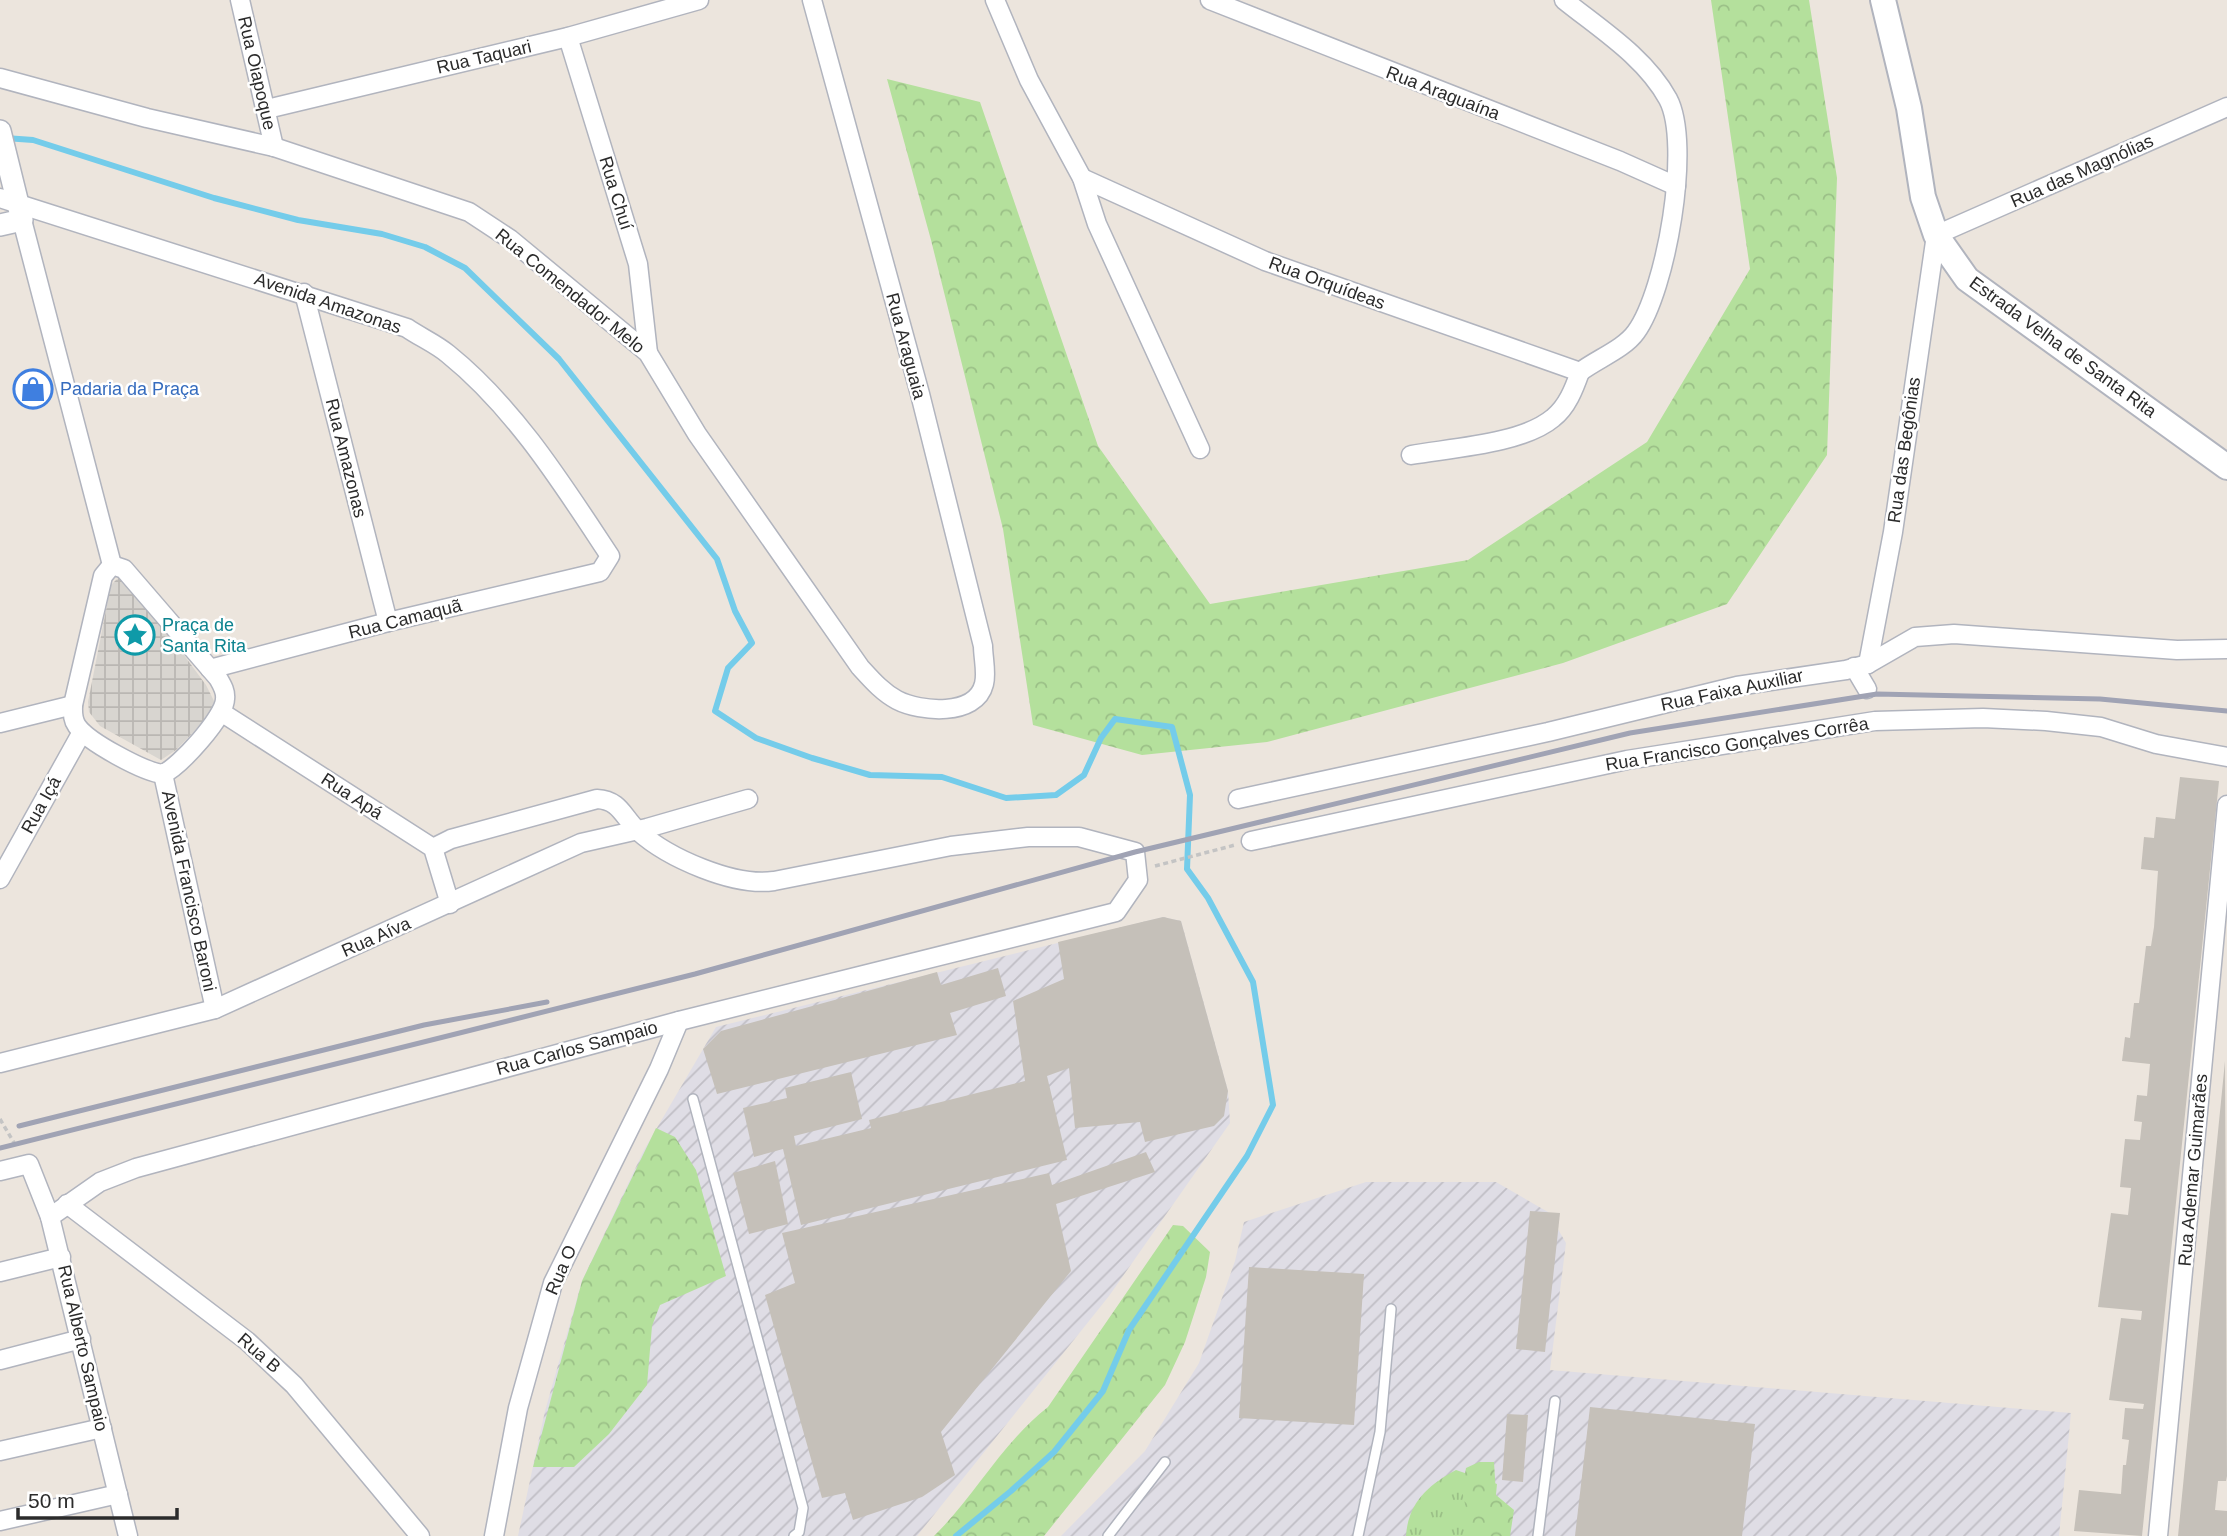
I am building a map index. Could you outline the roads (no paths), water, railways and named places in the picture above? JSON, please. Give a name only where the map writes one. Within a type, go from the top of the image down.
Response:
[{"type":"main road","name":"Estrada Velha de Santa Rita","points":[[1882,0],[1909,108],[1923,197],[1936,235],[1968,279],[2227,467]]},
{"type":"street","name":"Rua Oiapoque","points":[[240,0],[274,147]]},
{"type":"street","name":"Rua Taquari","points":[[267,109],[568,37],[699,0]]},
{"type":"street","name":"Rua Araguaia","points":[[812,0],[920,394],[983,646],[985,682],[980,694]]},
{"type":"street","points":[[995,0],[1029,80],[1082,178],[1097,224],[1200,449]]},
{"type":"street","name":"Rua Araguaína","points":[[1210,0],[1620,161],[1676,186]]},
{"type":"street","points":[[1411,455],[1517,435],[1543,426],[1564,406],[1580,372],[1625,343],[1637,331],[1662,266],[1676,186],[1678,128],[1668,98],[1646,68],[1564,0]]},
{"type":"street","name":"Rua Chuí","points":[[568,37],[638,264],[648,353]]},
{"type":"street","name":"Rua Comendador Melo","points":[[0,78],[147,118],[274,147],[469,212],[510,239],[648,353],[697,434],[860,667],[877,686],[898,700],[923,707],[948,709],[971,703],[980,694]]},
{"type":"street","name":"Rua das Magnólias","points":[[1936,235],[2227,107]]},
{"type":"street","points":[[0,131],[13,180],[14,206],[112,565]]},
{"type":"street","name":"Rua Orquídeas","points":[[1082,178],[1265,261],[1580,372]]},
{"type":"street","points":[[0,225],[14,206]]},
{"type":"street","name":"Avenida Amazonas","points":[[14,206],[304,293],[407,328],[447,353],[485,389],[549,464],[610,556],[600,572]]},
{"type":"street","name":"Rua das Begônias","points":[[1861,666],[1893,532],[1936,235]]},
{"type":"street","name":"Rua Amazonas","points":[[304,293],[388,622]]},
{"type":"street","points":[[112,565],[124,569],[210,669],[224,690],[225,702],[221,712]]},
{"type":"street","points":[[82,732],[73,719],[73,705],[103,576],[112,565]]},
{"type":"street","name":"Rua Camaquã","points":[[210,669],[388,622],[600,572]]},
{"type":"street","name":"Rua Faixa Auxiliar","points":[[1238,799],[1548,732],[1737,686],[1861,666],[1899,643],[1915,637],[1954,634],[2177,650],[2227,649]]},
{"type":"street","points":[[1861,666],[1867,690]]},
{"type":"street","points":[[0,723],[73,705]]},
{"type":"street","name":"Avenida Francisco Baroni","points":[[82,732],[149,771],[163,774],[181,760],[221,712]]},
{"type":"street","name":"Rua Apá","points":[[221,712],[433,848]]},
{"type":"street","name":"Rua Francisco Gonçalves Corrêa","points":[[1251,841],[1628,760],[1875,721],[1983,718],[2046,721],[2101,727],[2156,744],[2227,757]]},
{"type":"street","name":"Rua Içá","points":[[0,879],[82,732]]},
{"type":"street","name":"Avenida Francisco Baroni","points":[[163,774],[215,1009]]},
{"type":"street","points":[[450,904],[433,848],[452,839],[597,799],[614,803],[638,830]]},
{"type":"street","name":"Rua Aíva","points":[[0,1063],[215,1009],[581,843],[748,799]]},
{"type":"street","name":"Rua Ademar Guimarães","points":[[2158,1536],[2227,805]]},
{"type":"street","name":"Rua Carlos Sampaio","points":[[50,1217],[100,1182],[136,1168],[679,1021],[1116,912],[1138,880],[1135,852],[1079,837],[1028,837],[951,846],[762,883],[713,871],[670,851],[638,830]]},
{"type":"street","name":"Rua O","points":[[494,1536],[518,1408],[553,1283],[659,1069],[679,1021]]},
{"type":"street","name":"Rua Alberto Sampaio","points":[[0,1171],[29,1164],[50,1217],[128,1536]]},
{"type":"street","name":"Rua B","points":[[67,1204],[247,1341],[294,1385],[419,1536]]},
{"type":"street","points":[[0,1272],[61,1256]]},
{"type":"street","points":[[0,1360],[81,1339]]},
{"type":"street","points":[[0,1451],[102,1428]]},
{"type":"street","points":[[0,1521],[118,1494]]},
{"type":"lane","points":[[693,1099],[803,1508],[799,1532],[794,1536]]},
{"type":"lane","points":[[1358,1536],[1380,1432],[1391,1309]]},
{"type":"lane","points":[[1538,1536],[1555,1401]]},
{"type":"lane","points":[[1108,1536],[1165,1462]]},
{"type":"waterway","points":[[5,138],[33,140],[214,198],[298,220],[382,234],[425,247],[465,268],[559,359],[717,559],[735,611],[752,643],[728,668],[715,711],[756,738],[870,775],[942,777],[1006,798],[1056,795],[1084,775],[1101,738],[1115,719],[1172,727],[1190,795],[1187,869],[1208,898],[1253,982],[1273,1105],[1247,1156],[1129,1330],[1103,1391],[1054,1452],[956,1536]]},
{"type":"railway","points":[[0,1148],[695,974],[1135,852],[1630,733],[1877,694],[2100,699],[2227,711]]},
{"type":"railway","points":[[19,1126],[424,1025],[547,1002]]},
{"type":"place","name":"Padaria da Praça","points":[[33,389]]},
{"type":"place","name":"Praça de Santa Rita","points":[[135,635]]}]
